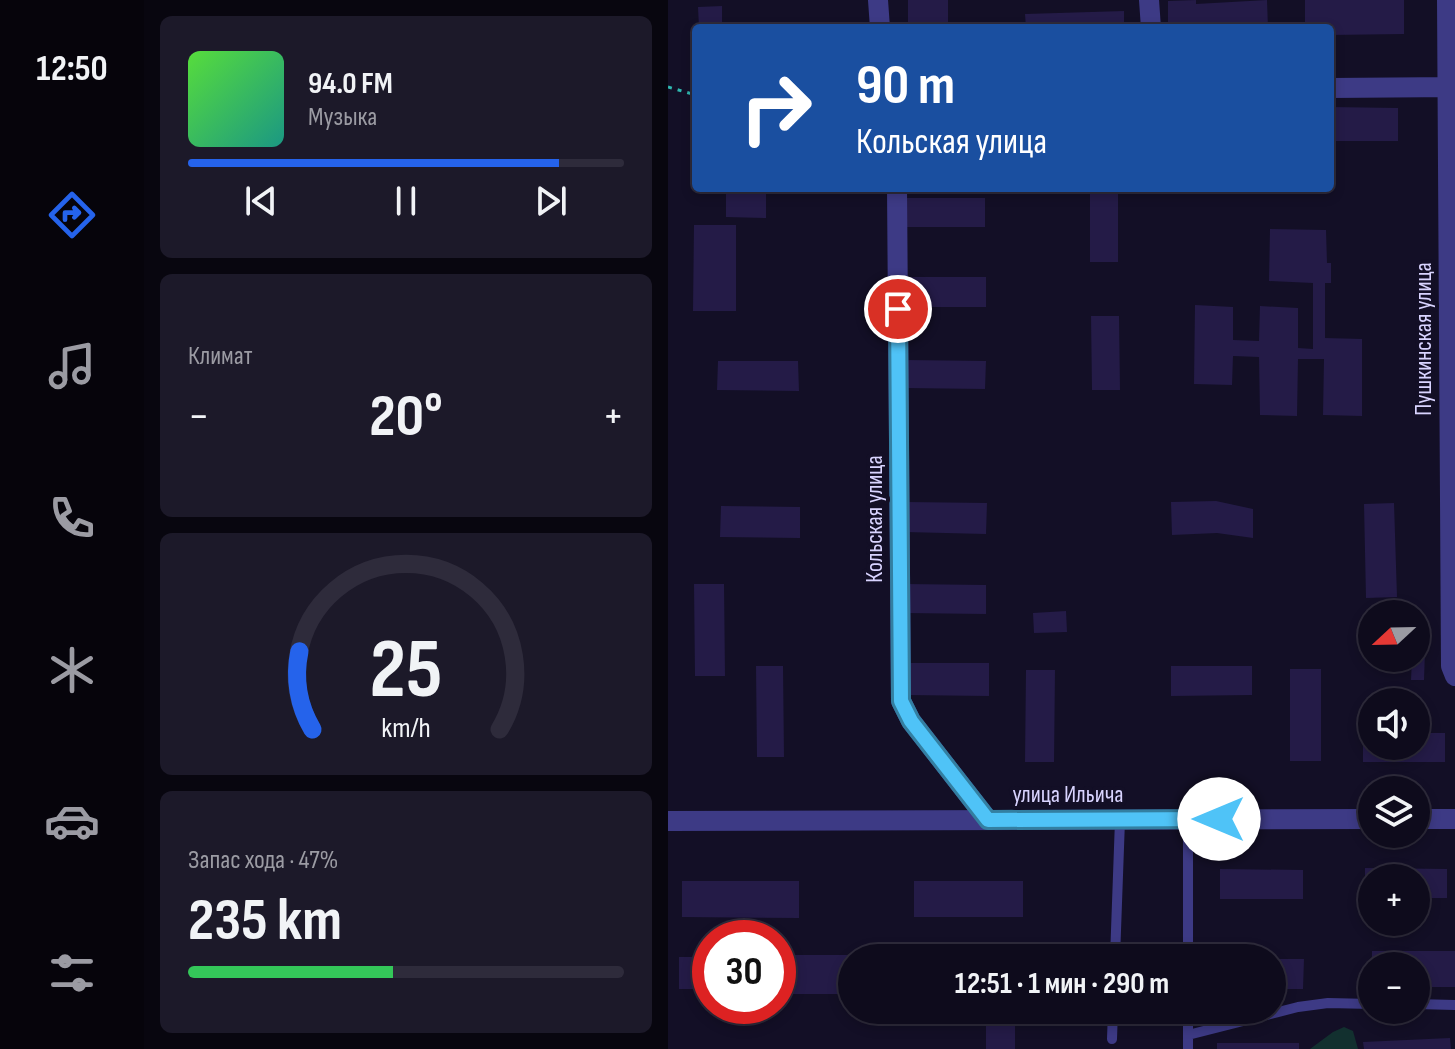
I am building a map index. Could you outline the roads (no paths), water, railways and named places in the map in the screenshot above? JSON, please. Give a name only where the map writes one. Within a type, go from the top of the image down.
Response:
[{"type":"street","points":[[878,0],[880,24]]},
{"type":"street","points":[[1149,0],[1151,24]]},
{"type":"street","name":"Пушкинская улица","points":[[1447,0],[1451,87],[1451,666],[1455,676]]},
{"type":"street","points":[[1334,88],[1451,87]]},
{"type":"street","name":"Кольская улица","points":[[897,192],[901,701],[911,721],[988,820]]},
{"type":"street","name":"улица Ильича","points":[[668,821],[1358,819]]},
{"type":"street","points":[[1430,819],[1455,819]]},
{"type":"lane","points":[[1188,819],[1188,944]]},
{"type":"lane","points":[[1116,944],[1120,820]]},
{"type":"lane","points":[[1188,1035],[1298,1007],[1358,1004]]},
{"type":"lane","points":[[1430,1004],[1455,1005]]},
{"type":"lane","points":[[1112,1039],[1113,1024]]},
{"type":"lane","points":[[1188,1024],[1188,1049]]}]
